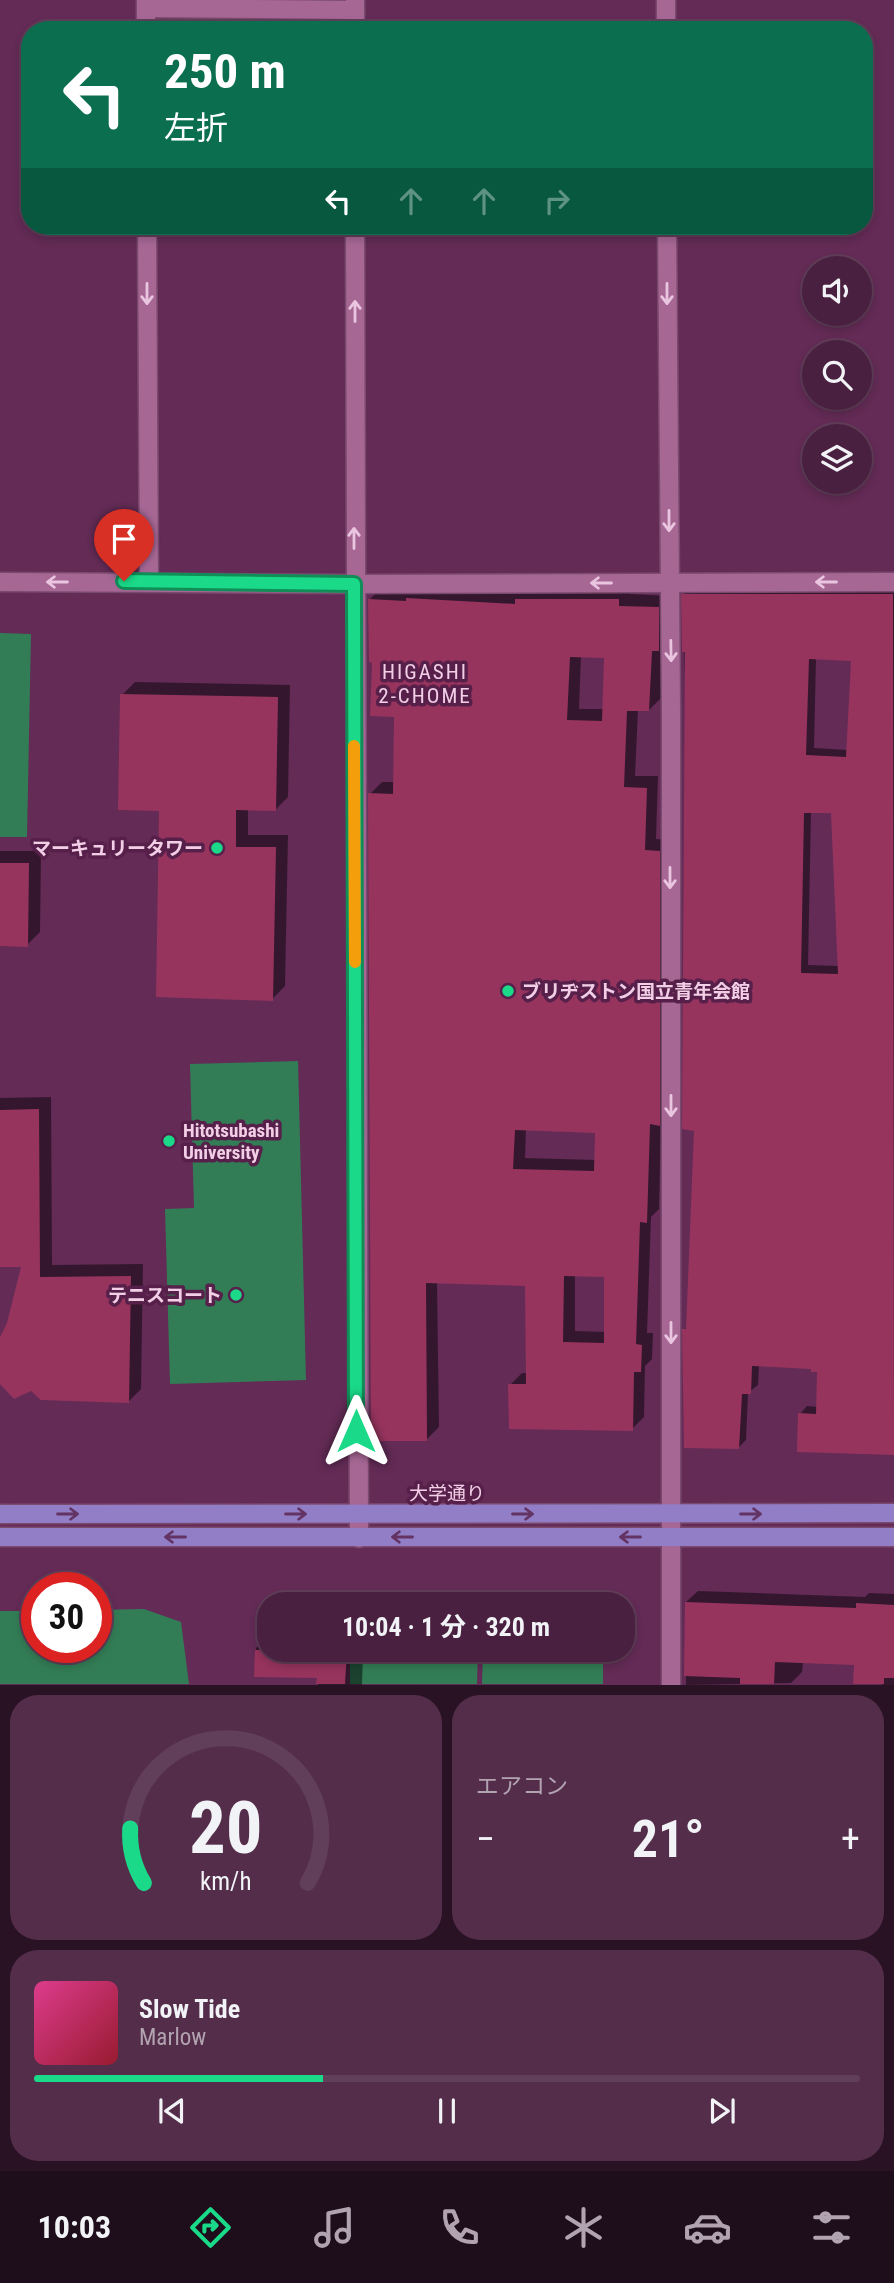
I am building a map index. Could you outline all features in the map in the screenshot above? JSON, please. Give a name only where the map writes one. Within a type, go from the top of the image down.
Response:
[{"type":"main road","name":"大学通り","points":[[0,1514],[894,1513]]},
{"type":"main road","points":[[0,1537],[894,1537]]},
{"type":"street","points":[[666,0],[666,21]]},
{"type":"street","points":[[146,4],[355,5]]},
{"type":"street","points":[[147,235],[149,581]]},
{"type":"street","points":[[355,235],[359,1538]]},
{"type":"street","points":[[667,235],[671,1685]]},
{"type":"street","points":[[0,582],[894,582]]},
{"type":"green space","points":[[0,633],[31,634],[27,837],[0,837]]},
{"type":"green space","name":"テニスコート","points":[[298,1061],[306,1380],[170,1384],[165,1209],[194,1208],[190,1064]]},
{"type":"green space","points":[[144,1609],[181,1622],[189,1684],[0,1684],[0,1611],[21,1611],[21,1663],[112,1663],[112,1610]]},
{"type":"green space","points":[[350,1662],[478,1662],[477,1684],[350,1684]]},
{"type":"green space","points":[[483,1662],[603,1662],[603,1684],[482,1684]]},
{"type":"building","points":[[681,594],[893,594],[894,1455],[797,1452],[798,1413],[816,1414],[817,1372],[811,1372],[811,1369],[752,1366],[751,1394],[742,1394],[739,1449],[684,1448],[682,1329],[686,1329],[694,1131],[682,1129],[685,652],[682,652]],"holes":[[[809,659],[851,661],[846,757],[806,755]],[[804,813],[831,813],[838,974],[801,973]]]},
{"type":"building","points":[[406,598],[515,604],[515,599],[619,599],[619,606],[659,607],[659,651],[652,651],[649,711],[627,711],[624,787],[647,788],[645,850],[660,851],[660,1126],[650,1124],[647,1223],[640,1222],[636,1344],[642,1345],[641,1372],[634,1372],[633,1431],[509,1429],[508,1384],[526,1384],[525,1286],[426,1283],[427,1441],[371,1441],[368,793],[393,794],[394,717],[370,716],[372,663],[369,662],[368,599],[406,601]],"holes":[[[570,657],[604,658],[602,721],[567,720]],[[515,1130],[595,1133],[594,1171],[513,1169]],[[564,1276],[604,1277],[604,1343],[563,1342]]]},
{"type":"building","name":"マーキュリータワー","points":[[120,694],[278,697],[276,811],[236,810],[236,847],[276,847],[273,1001],[156,997],[159,811],[118,810]]},
{"type":"building","points":[[0,863],[29,863],[28,947],[0,946]]},
{"type":"building","points":[[39,1109],[40,1277],[131,1276],[129,1403],[41,1400],[31,1391],[14,1399],[0,1384],[0,1337],[7,1323],[21,1267],[0,1267],[0,1110]]},
{"type":"building","points":[[685,1602],[856,1608],[856,1603],[894,1605],[894,1678],[884,1678],[884,1684],[853,1684],[854,1665],[775,1662],[774,1684],[740,1684],[740,1678],[684,1676]]},
{"type":"building","points":[[255,1650],[257,1662],[346,1662],[345,1684],[316,1684],[317,1678],[254,1677]]},
{"type":"slow traffic","points":[[354,746],[355,962]]},
{"type":"place","name":"マーキュリータワー","points":[[217,848]]},
{"type":"place","name":"ブリヂストン国立青年会館","points":[[508,991]]},
{"type":"place","name":"Hitotsubashi University","points":[[169,1141]]},
{"type":"place","name":"テニスコート","points":[[236,1295]]},
{"type":"district","name":"HIGASHI 2-CHOME","points":[[425,684]]},
{"type":"route","points":[[124,581],[354,584],[356,1431]]}]
